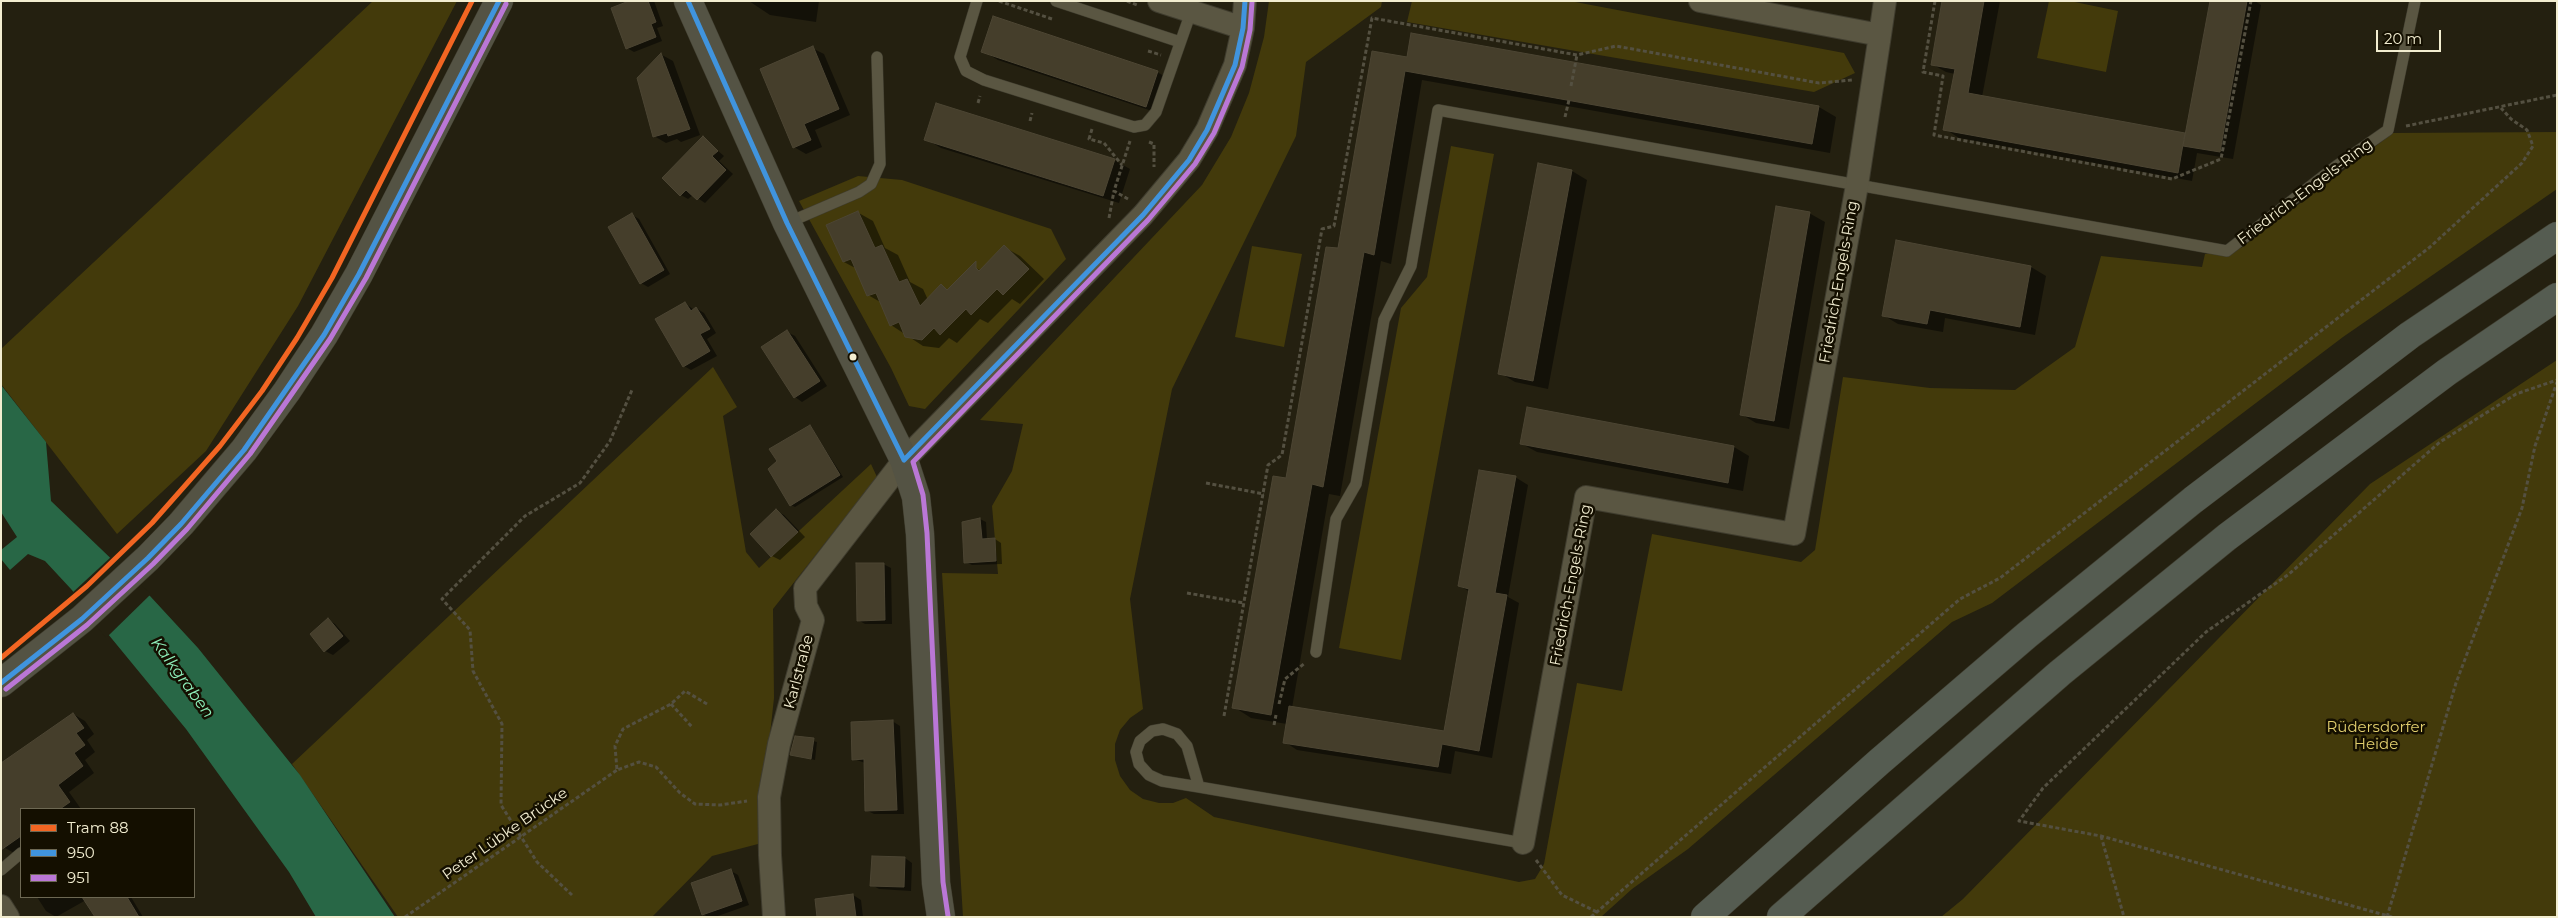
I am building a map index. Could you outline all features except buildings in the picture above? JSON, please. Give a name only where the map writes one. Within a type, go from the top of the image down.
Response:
[{"type":"highway","points":[[1705,917],[1879,762],[2027,635],[2193,500],[2410,335],[2557,236]]},
{"type":"highway","points":[[1781,917],[2060,673],[2227,537],[2447,372],[2557,298]]},
{"type":"street","points":[[1,683],[109,594],[181,524],[215,484],[287,391],[324,335],[359,274],[499,1]]},
{"type":"street","points":[[688,1],[788,223],[904,460],[916,497],[920,534],[936,883],[941,917]]},
{"type":"street","points":[[1159,1],[1243,28]]},
{"type":"street","points":[[904,460],[1167,188],[1189,160],[1207,130],[1235,65],[1243,28],[1245,1]]},
{"type":"street","points":[[1700,1],[1880,34]]},
{"type":"street","name":"Friedrich-Engels-Ring","points":[[1523,843],[1586,497],[1794,534],[1856,185],[1885,1]]},
{"type":"street","name":"Karlstraße","points":[[774,917],[769,797],[778,744],[813,620],[806,606],[805,588],[904,460]]},
{"type":"street","points":[[1,906],[8,917]]},
{"type":"lane","points":[[977,1],[960,57],[966,71],[984,80],[1134,127],[1145,125],[1156,112],[1190,12]]},
{"type":"lane","points":[[1056,1],[1180,42]]},
{"type":"lane","name":"Friedrich-Engels-Ring","points":[[1314,656],[1336,518],[1356,484],[1384,320],[1411,266],[1438,110],[2227,251],[2335,167],[2388,130],[2415,1]]},
{"type":"lane","points":[[788,223],[859,192],[871,184],[880,164],[877,57]]},
{"type":"lane","points":[[1199,787],[1187,746],[1177,734],[1163,728],[1152,731],[1140,742],[1136,752],[1139,764],[1149,776],[1162,781],[1523,843]]},
{"type":"lane","points":[[1,870],[20,854]]},
{"type":"path","points":[[999,1],[1055,20]]},
{"type":"path","points":[[1935,1],[1922,72],[1943,76],[1934,135],[2172,179],[2221,159],[2251,1]]},
{"type":"path","points":[[1138,48],[1166,57]]},
{"type":"path","points":[[1571,86],[1577,55]]},
{"type":"path","points":[[2388,130],[2557,95]]},
{"type":"path","points":[[1591,917],[1960,599],[2000,578],[2430,247],[2522,163],[2533,146],[2527,130],[2511,119],[2501,108]]},
{"type":"path","points":[[1108,221],[1114,191],[1134,127]]},
{"type":"path","points":[[1089,139],[1104,143],[1122,164]]},
{"type":"path","points":[[1152,143],[1155,158],[1153,172]]},
{"type":"path","points":[[1114,191],[1125,197]]},
{"type":"path","points":[[2392,917],[2101,836],[2019,821],[2043,788],[2206,632],[2289,574],[2440,442],[2516,394],[2557,381]]},
{"type":"path","points":[[2387,916],[2456,683],[2522,508],[2535,446],[2557,381]]},
{"type":"path","points":[[572,895],[537,862],[501,805],[502,724],[473,671],[470,630],[442,599],[525,516],[580,483],[610,441],[632,390]]},
{"type":"path","points":[[1206,483],[1264,494]]},
{"type":"path","points":[[1187,593],[1244,603]]},
{"type":"path","points":[[1279,704],[1285,678],[1314,656]]},
{"type":"path","points":[[618,770],[615,746],[623,729],[671,704],[685,691],[707,704]]},
{"type":"path","points":[[671,704],[693,728]]},
{"type":"path","points":[[1274,725],[1276,716]]},
{"type":"path","name":"Peter Lübke Brücke","points":[[405,917],[618,770],[639,762],[656,767],[680,793],[695,804],[720,806],[769,797]]},
{"type":"path","points":[[2101,836],[2124,917]]},
{"type":"path","points":[[1523,843],[1562,895],[1596,912]]},
{"type":"green space","points":[[373,1],[457,1],[298,306],[206,451],[117,534],[1,384],[1,349]]},
{"type":"green space","points":[[1269,1],[1382,1],[1381,7],[1306,62],[1296,136],[1172,389],[1130,599],[1143,709],[1130,718],[1120,730],[1115,744],[1115,760],[1120,776],[1130,790],[1143,799],[1159,803],[1173,803],[1186,798],[1214,817],[1519,882],[1535,879],[1544,864],[1577,683],[1622,691],[1652,534],[1801,562],[1815,550],[1843,377],[1930,388],[2015,390],[2075,347],[2101,256],[2202,267],[2205,254],[2241,248],[2393,133],[2557,132],[2557,189],[2343,337],[1992,603],[1952,622],[1688,849],[1632,889],[1601,917],[963,917],[942,573],[998,574],[992,506],[1012,471],[1023,424],[980,420],[1202,185],[1231,137],[1249,93],[1264,37]]},
{"type":"green space","points":[[1412,1],[1570,1],[1844,53],[1855,73],[1814,92],[1407,22]]},
{"type":"green space","points":[[2049,1],[2070,1],[2118,11],[2106,72],[2037,58]]},
{"type":"green space","points":[[1451,146],[1494,154],[1401,660],[1339,648],[1401,308],[1427,277]]},
{"type":"green space","points":[[858,176],[902,180],[1051,229],[1066,259],[925,409],[909,406],[891,368],[799,201]]},
{"type":"green space","points":[[1252,246],[1302,254],[1284,347],[1235,337]]},
{"type":"green space","name":"Rüdersdorfer Heide","points":[[2557,360],[2557,917],[1941,917],[1963,899],[2370,484]]},
{"type":"green space","points":[[713,367],[737,407],[723,416],[746,552],[759,568],[871,464],[877,477],[773,609],[774,698],[758,844],[712,856],[652,917],[398,917],[292,764]]},
{"type":"water","name":"Kalkgraben","points":[[1,385],[46,442],[51,501],[150,596],[198,648],[300,775],[395,917],[316,917],[289,872],[186,729],[71,589],[45,561],[28,554],[10,570],[1,559],[1,550],[17,537],[1,512]]},
{"type":"pier","points":[[112,556],[151,594],[106,638],[71,594]]},
{"type":"tram line","name":"88","points":[[1,658],[87,586],[152,523],[220,446],[262,391],[297,338],[332,278],[472,1]]},
{"type":"transit line","name":"950","points":[[1,683],[82,619],[148,558],[181,524],[244,450],[324,335],[359,274],[499,1]]},
{"type":"transit line","name":"950","points":[[688,1],[787,223],[904,460]]},
{"type":"transit line","name":"950","points":[[904,460],[1143,215],[1189,160],[1207,130],[1235,65],[1243,28],[1245,1]]},
{"type":"transit line","name":"951","points":[[948,916],[943,882],[927,533],[923,495],[913,462],[1148,220],[1195,164],[1214,133],[1242,67],[1250,30],[1252,2]]},
{"type":"transit line","name":"951","points":[[6,689],[87,625],[153,564],[187,529],[250,454],[330,339],[366,278],[506,4]]}]
